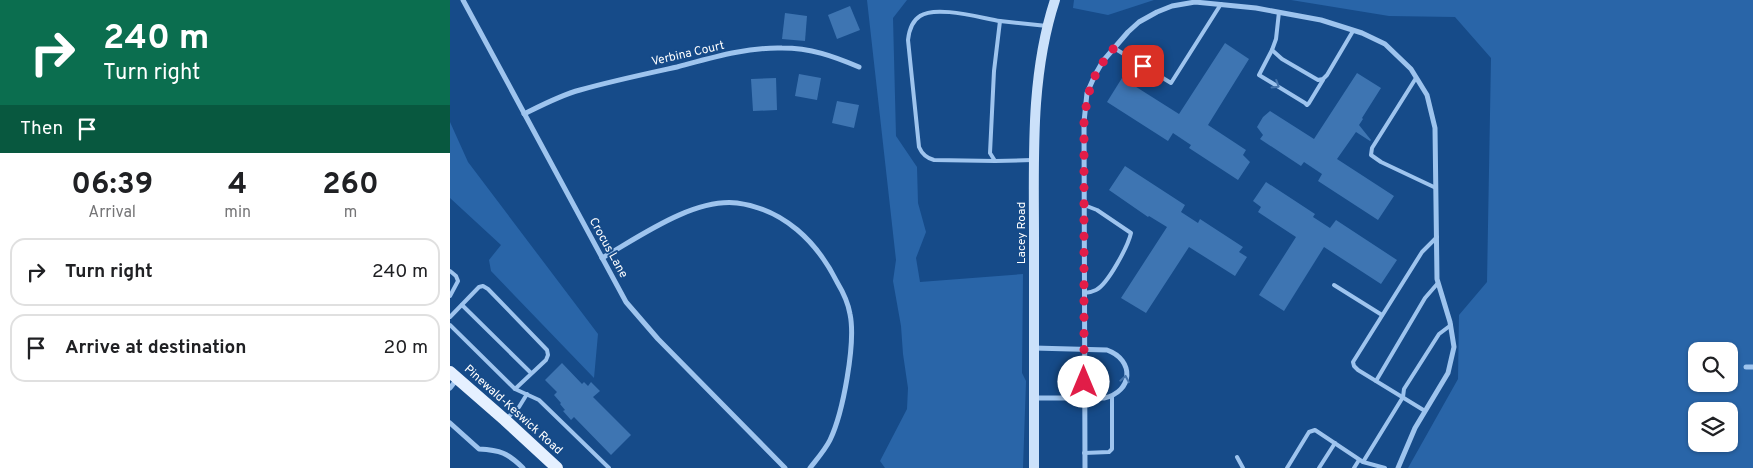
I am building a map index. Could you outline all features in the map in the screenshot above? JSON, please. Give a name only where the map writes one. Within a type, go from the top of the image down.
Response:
[{"type":"main road","name":"Lacey Road","points":[[1034,468],[1034,160],[1036,103],[1040,60],[1046,26],[1055,0]]},
{"type":"main road","name":"Pinewald-Keswick Road","points":[[453,380],[505,420],[557,468]]},
{"type":"street","name":"Crocus Lane","points":[[463,0],[626,302],[658,339],[785,468]]},
{"type":"street","points":[[1085,468],[1084,122],[1088,93],[1095,74],[1114,48],[1139,22],[1172,6],[1195,2],[1279,12],[1320,20],[1353,31],[1385,44],[1410,69],[1427,96],[1435,128],[1438,283],[1451,325],[1454,347],[1450,366],[1443,383],[1415,428],[1398,468]]},
{"type":"street","name":"Verbina Court","points":[[524,114],[579,90],[724,55],[759,50],[782,48],[808,50],[829,54],[859,67]]},
{"type":"street","points":[[602,258],[675,216],[704,206],[737,203],[762,209],[786,220],[803,234],[828,264],[847,302],[852,330],[850,355],[839,413],[830,440],[810,468]]},
{"type":"street","points":[[1034,348],[1107,350],[1116,353],[1124,360],[1127,376],[1124,387],[1112,397],[1035,398]]},
{"type":"street","points":[[1746,367],[1753,367]]},
{"type":"street","points":[[450,423],[479,449],[494,450],[510,455],[523,468]]},
{"type":"lane","points":[[1114,48],[1171,83],[1222,4]]},
{"type":"lane","points":[[1034,160],[934,160],[921,153],[908,40],[909,31],[916,20],[929,13],[943,12],[1046,26]]},
{"type":"lane","points":[[1279,12],[1276,40],[1259,74],[1307,105],[1353,31]]},
{"type":"lane","points":[[995,161],[990,153],[994,71],[1000,21]]},
{"type":"lane","points":[[1272,50],[1318,80],[1323,79]]},
{"type":"lane","points":[[1416,78],[1372,148],[1371,155],[1381,162],[1436,188]]},
{"type":"lane","points":[[1084,205],[1097,210],[1131,233],[1129,242],[1104,284],[1095,291],[1084,294]]},
{"type":"lane","points":[[1425,411],[1358,370],[1353,362],[1422,252],[1437,237]]},
{"type":"lane","points":[[450,271],[456,276],[458,281],[450,296]]},
{"type":"lane","points":[[1376,381],[1425,298],[1438,283]]},
{"type":"lane","points":[[1334,284],[1382,315]]},
{"type":"lane","points":[[450,317],[479,287],[483,286],[547,350],[548,356],[546,360],[515,389]]},
{"type":"lane","points":[[462,305],[531,373]]},
{"type":"lane","points":[[450,325],[515,389],[539,400],[609,468]]},
{"type":"lane","points":[[1354,468],[1361,461],[1403,397],[1404,389],[1439,334],[1451,325]]},
{"type":"lane","points":[[505,420],[519,407],[527,394]]},
{"type":"lane","points":[[1084,453],[1110,452],[1112,449],[1112,397]]},
{"type":"lane","points":[[1286,468],[1309,432],[1315,430],[1361,461],[1385,468]]},
{"type":"lane","points":[[1319,468],[1335,443]]},
{"type":"lane","points":[[1237,457],[1243,468]]},
{"type":"shaded area","points":[[867,0],[907,0],[893,18],[896,136],[917,167],[918,203],[926,232],[916,258],[920,282],[1023,274],[1022,373],[1026,381],[1023,468],[885,468],[880,461],[907,409],[908,388],[901,326],[893,281],[896,260]]},
{"type":"shaded area","points":[[1074,0],[1154,0],[1108,15],[1073,8]]},
{"type":"shaded area","points":[[1291,0],[1753,0],[1753,468],[1408,468],[1458,379],[1459,315],[1487,282],[1491,58],[1455,17],[1389,16]]},
{"type":"shaded area","points":[[450,122],[468,162],[598,334],[594,378],[491,271],[489,260],[501,245],[450,198]]},
{"type":"building","points":[[850,6],[860,30],[837,39],[828,15]]},
{"type":"building","points":[[785,13],[807,16],[805,41],[782,39]]},
{"type":"building","points":[[1225,43],[1249,59],[1208,125],[1246,150],[1243,155],[1250,162],[1238,180],[1189,148],[1191,145],[1173,133],[1168,141],[1107,102],[1122,78],[1179,114]]},
{"type":"building","points":[[1357,73],[1381,88],[1359,125],[1371,140],[1356,132],[1337,159],[1394,196],[1378,220],[1318,181],[1322,174],[1304,162],[1301,166],[1260,139],[1263,135],[1257,127],[1263,117],[1270,111],[1314,139]]},
{"type":"building","points":[[799,74],[821,78],[817,100],[795,96]]},
{"type":"building","points":[[776,78],[777,110],[753,111],[751,79]]},
{"type":"building","points":[[837,101],[859,105],[854,128],[832,123]]},
{"type":"building","points":[[1125,166],[1185,205],[1181,212],[1198,223],[1200,219],[1243,247],[1239,252],[1247,257],[1235,276],[1189,247],[1146,313],[1121,298],[1167,227],[1148,217],[1109,190]]},
{"type":"building","points":[[1266,182],[1315,214],[1313,217],[1330,228],[1336,220],[1397,260],[1381,284],[1324,247],[1284,311],[1259,295],[1296,237],[1258,212],[1261,207],[1253,201]]},
{"type":"building","points":[[562,363],[582,384],[584,382],[588,386],[591,382],[600,391],[593,397],[631,435],[611,455],[574,417],[571,420],[563,411],[565,410],[554,395],[557,392],[545,380]]},
{"type":"route","points":[[1084,382],[1084,122],[1088,93],[1095,74],[1114,48],[1143,66]]}]
